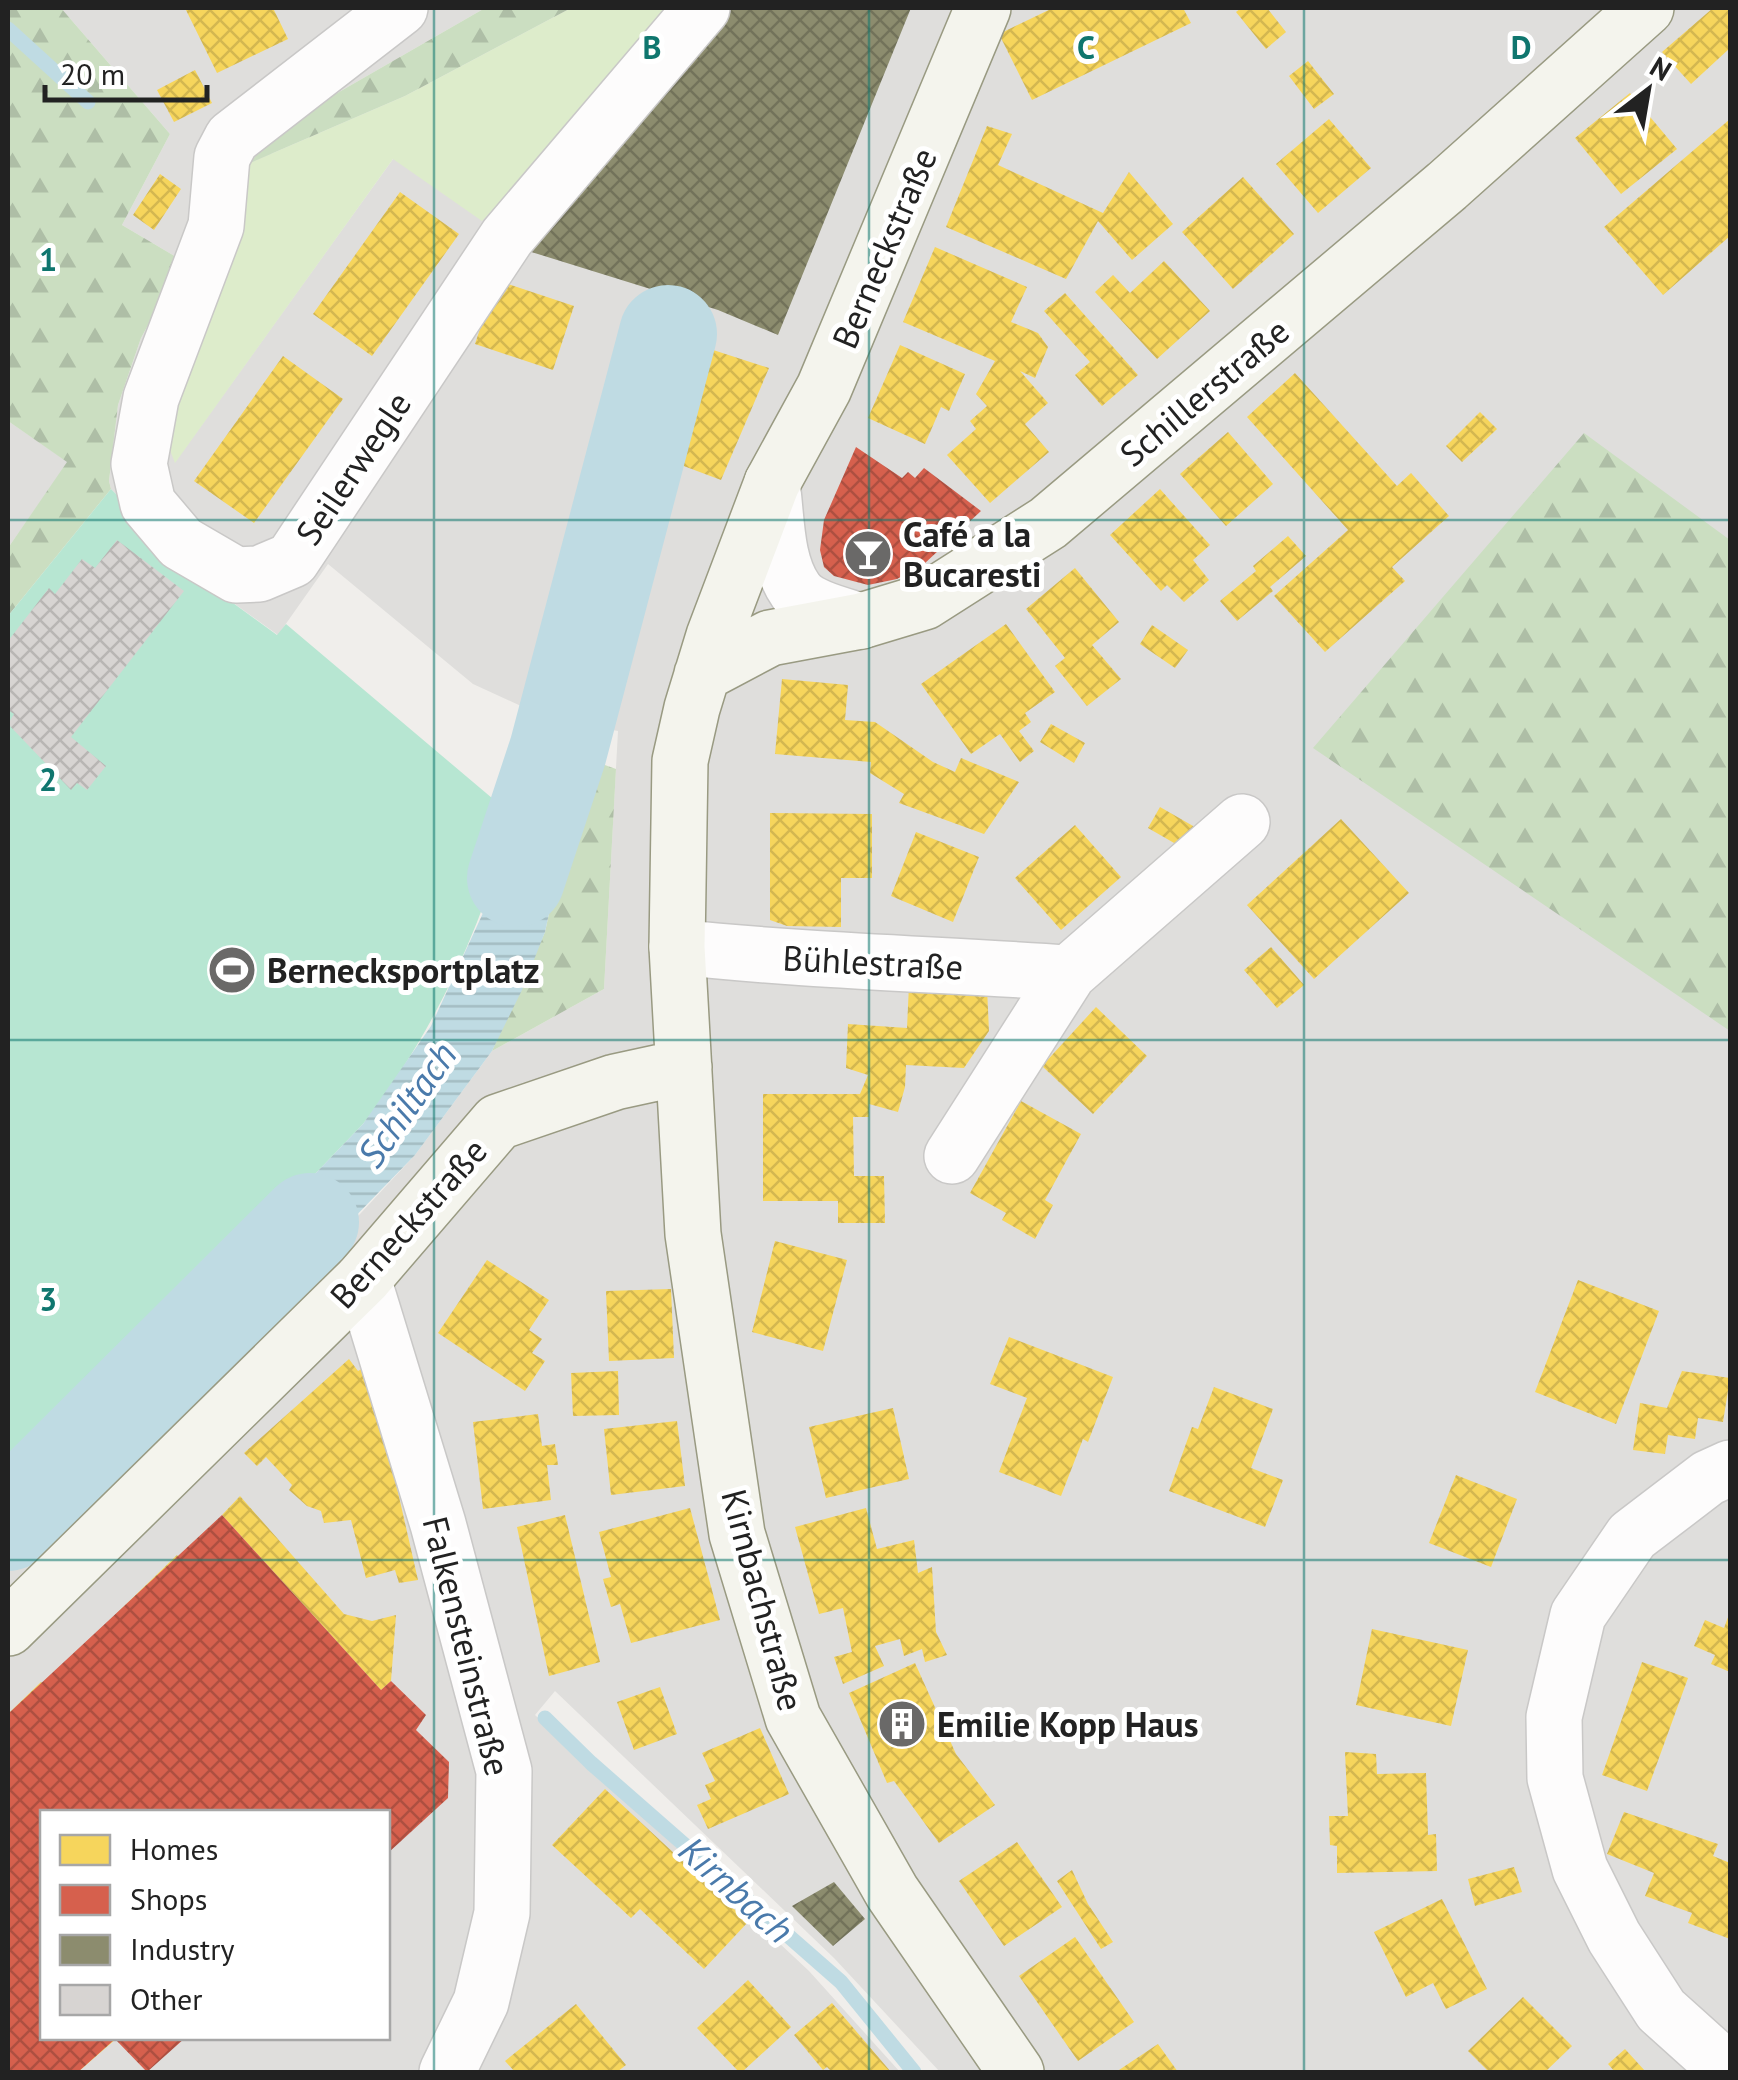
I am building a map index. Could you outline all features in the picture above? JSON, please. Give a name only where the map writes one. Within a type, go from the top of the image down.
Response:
[{"type":"main road","name":"Berneckstraße","points":[[8,1628],[363,1280],[498,1122],[615,1082],[684,1067],[677,948],[680,762],[702,674],[772,483],[824,388],[983,8]]},
{"type":"main road","name":"Schillerstraße","points":[[702,674],[770,638],[861,621],[924,602],[1048,523],[1447,186],[1646,8]]},
{"type":"main road","name":"Kirnbachstraße","points":[[684,1067],[693,1234],[737,1534],[793,1718],[892,1892],[1016,2072]]},
{"type":"street","name":"Seilerwegle","points":[[400,8],[232,138],[222,158],[216,226],[152,398],[138,464],[148,504],[181,543],[236,576],[259,574],[292,560],[508,236],[702,8]]},
{"type":"street","points":[[772,483],[782,559],[798,594],[834,613],[861,621]]},
{"type":"street","points":[[952,1156],[1069,974],[1242,822]]},
{"type":"street","name":"Bühlestraße","points":[[677,948],[796,960],[925,963],[1069,974]]},
{"type":"street","name":"Falkensteinstraße","points":[[363,1280],[438,1524],[504,1771],[502,1913],[482,2002],[447,2072]]},
{"type":"street","points":[[1730,1468],[1708,1478],[1632,1536],[1578,1615],[1554,1717],[1555,1778],[1580,1870],[1614,1937],[1661,2010],[1730,2072]]},
{"type":"shaded area","points":[[61,8],[485,8],[280,126],[175,462],[393,159],[675,8],[1730,8],[1730,2072],[940,2072],[834,1958],[555,1691],[535,1715],[809,1971],[900,2072],[8,2072],[8,1562],[360,1214],[415,1155],[492,1051],[604,989],[618,731],[596,727],[694,343],[639,326],[534,712],[473,684],[328,564],[278,635],[200,579],[111,489],[118,405],[141,338],[183,261],[122,225],[170,134]]},
{"type":"shaded area","points":[[8,421],[68,462],[8,548]]},
{"type":"green space","points":[[8,8],[61,8],[170,134],[122,225],[183,261],[141,338],[118,405],[111,489],[8,616],[8,548],[67,462],[8,421]]},
{"type":"green space","points":[[485,8],[571,8],[405,96],[250,163],[280,126]]},
{"type":"green space","points":[[571,8],[675,8],[482,221],[393,159],[175,463],[166,440],[250,163],[405,96]]},
{"type":"green space","points":[[1584,433],[1730,540],[1730,1031],[1313,748]]},
{"type":"green space","name":"Bernecksportplatz","points":[[111,489],[200,579],[277,635],[286,624],[512,815],[486,898],[453,977],[412,1052],[363,1124],[195,1299],[8,1483],[8,616]]},
{"type":"green space","points":[[591,760],[616,769],[604,989],[492,1051],[545,932],[559,867]]},
{"type":"water","points":[[640,325],[694,343],[596,727],[534,712]]},
{"type":"water","points":[[530,744],[591,760],[559,867],[545,932],[492,1051],[415,1155],[236,1339],[195,1299],[363,1124],[431,1026],[483,913]]},
{"type":"building: Homes","points":[[185,8],[273,8],[288,39],[217,73]]},
{"type":"building: Homes","points":[[1053,8],[1183,8],[1191,23],[1032,100],[999,34]]},
{"type":"building: Homes","points":[[1241,8],[1267,8],[1286,32],[1266,49],[1236,12]]},
{"type":"building: Homes","points":[[1713,8],[1730,8],[1730,48],[1691,84],[1662,52]]},
{"type":"building: Homes","points":[[1308,61],[1334,94],[1314,109],[1289,76]]},
{"type":"building: Homes","points":[[195,70],[212,103],[174,122],[157,90]]},
{"type":"building: Homes","points":[[1630,93],[1677,149],[1621,194],[1575,138]]},
{"type":"building: Homes","points":[[1329,119],[1371,168],[1318,213],[1276,164]]},
{"type":"building: Homes","points":[[1730,119],[1730,236],[1663,295],[1604,227]]},
{"type":"building: Homes","points":[[987,126],[1012,134],[998,165],[1103,213],[1129,172],[1173,224],[1132,260],[1098,221],[1066,279],[946,227]]},
{"type":"building: Homes","points":[[160,174],[181,189],[154,230],[133,215]]},
{"type":"building: Homes","points":[[1243,177],[1294,234],[1233,289],[1182,232]]},
{"type":"building: Homes","points":[[400,192],[459,234],[372,356],[313,314]]},
{"type":"building: Homes","points":[[935,247],[1027,287],[1011,322],[1038,333],[1048,347],[1035,378],[1020,371],[1048,403],[1025,424],[1049,452],[990,503],[947,455],[976,429],[970,421],[987,406],[976,394],[995,361],[903,322]]},
{"type":"building: Homes","points":[[1164,261],[1210,311],[1157,359],[1095,292],[1113,275],[1130,293]]},
{"type":"building: Homes","points":[[496,280],[574,306],[553,370],[475,344]]},
{"type":"building: Homes","points":[[1065,293],[1138,375],[1102,406],[1075,375],[1090,362],[1044,311]]},
{"type":"building: Homes","points":[[900,345],[965,374],[949,411],[941,407],[925,444],[868,418]]},
{"type":"building: Homes","points":[[707,348],[769,368],[721,480],[673,462]]},
{"type":"building: Homes","points":[[283,356],[343,399],[254,523],[194,481]]},
{"type":"building: Homes","points":[[1295,373],[1397,486],[1411,473],[1449,516],[1392,567],[1405,581],[1325,652],[1274,596],[1348,530],[1247,417]]},
{"type":"building: Homes","points":[[1480,412],[1497,429],[1462,462],[1446,446]]},
{"type":"building: Homes","points":[[1228,432],[1273,484],[1226,526],[1180,474]]},
{"type":"building: Homes","points":[[1160,489],[1210,545],[1193,560],[1209,580],[1184,602],[1167,585],[1161,591],[1110,535]]},
{"type":"building: Homes","points":[[1288,536],[1306,556],[1237,621],[1220,601],[1256,571],[1253,566]]},
{"type":"building: Homes","points":[[1075,568],[1119,622],[1092,645],[1121,679],[1087,706],[1055,666],[1065,658],[1026,609]]},
{"type":"building: Homes","points":[[1006,624],[1055,692],[1025,713],[1031,722],[1019,731],[1034,751],[1020,762],[1000,734],[971,754],[921,684]]},
{"type":"building: Homes","points":[[1152,625],[1188,650],[1175,668],[1140,644]]},
{"type":"building: Homes","points":[[782,679],[848,685],[845,720],[875,722],[933,762],[955,772],[961,758],[1019,782],[984,834],[899,803],[904,794],[870,773],[871,762],[775,754]]},
{"type":"building: Homes","points":[[1051,724],[1085,743],[1074,763],[1040,742]]},
{"type":"building: Homes","points":[[1160,807],[1200,830],[1188,851],[1148,828]]},
{"type":"building: Homes","points":[[770,813],[872,814],[872,878],[841,878],[841,927],[787,926],[770,920]]},
{"type":"building: Homes","points":[[1341,819],[1409,893],[1314,979],[1247,905]]},
{"type":"building: Homes","points":[[1075,825],[1121,877],[1061,930],[1015,878]]},
{"type":"building: Homes","points":[[916,832],[979,857],[953,922],[891,896]]},
{"type":"building: Homes","points":[[1271,947],[1304,985],[1277,1008],[1244,970]]},
{"type":"building: Homes","points":[[909,985],[987,988],[989,1031],[964,1068],[906,1065],[898,1112],[869,1104],[869,1117],[853,1117],[854,1176],[884,1176],[885,1223],[838,1223],[838,1201],[763,1201],[763,1094],[860,1094],[868,1075],[846,1068],[848,1024],[907,1028]]},
{"type":"building: Homes","points":[[1096,1007],[1147,1056],[1093,1114],[1042,1066]]},
{"type":"building: Homes","points":[[1021,1101],[1081,1134],[1045,1200],[1053,1205],[1035,1239],[1002,1220],[1006,1213],[970,1193]]},
{"type":"building: Homes","points":[[775,1241],[847,1260],[823,1351],[752,1332]]},
{"type":"building: Homes","points":[[487,1260],[549,1300],[529,1330],[542,1339],[532,1353],[545,1361],[525,1391],[438,1333]]},
{"type":"building: Homes","points":[[1578,1280],[1659,1311],[1616,1424],[1535,1392]]},
{"type":"building: Homes","points":[[671,1289],[674,1358],[609,1361],[606,1291]]},
{"type":"building: Homes","points":[[1009,1337],[1113,1377],[1088,1442],[1083,1439],[1061,1496],[999,1472],[1027,1398],[990,1384]]},
{"type":"building: Homes","points":[[349,1359],[358,1371],[369,1365],[418,1580],[399,1583],[395,1570],[366,1578],[351,1520],[324,1523],[321,1511],[307,1506],[289,1490],[292,1485],[266,1457],[257,1466],[244,1453]]},
{"type":"building: Homes","points":[[618,1371],[619,1415],[573,1416],[571,1373]]},
{"type":"building: Homes","points":[[1682,1371],[1730,1378],[1723,1422],[1698,1418],[1695,1439],[1668,1435],[1665,1454],[1633,1450],[1640,1403],[1667,1408]]},
{"type":"building: Homes","points":[[1214,1387],[1273,1409],[1251,1468],[1283,1480],[1265,1527],[1169,1491],[1192,1427],[1198,1429]]},
{"type":"building: Homes","points":[[893,1408],[909,1479],[826,1498],[809,1427]]},
{"type":"building: Homes","points":[[538,1414],[542,1446],[555,1444],[558,1465],[547,1465],[551,1500],[483,1509],[473,1422]]},
{"type":"building: Homes","points":[[677,1421],[685,1486],[611,1495],[604,1429]]},
{"type":"building: Homes","points":[[1456,1475],[1517,1499],[1491,1567],[1429,1543]]},
{"type":"building: Homes","points":[[240,1496],[344,1614],[372,1621],[396,1615],[391,1681],[381,1690],[222,1515]]},
{"type":"building: Homes","points":[[690,1508],[720,1620],[631,1643],[620,1604],[611,1607],[603,1579],[611,1577],[599,1532]]},
{"type":"building: Homes","points":[[866,1508],[877,1549],[914,1540],[918,1573],[932,1567],[936,1632],[947,1655],[925,1662],[922,1649],[904,1656],[900,1639],[875,1646],[884,1666],[843,1684],[834,1657],[852,1652],[843,1608],[819,1614],[795,1527]]},
{"type":"building: Homes","points":[[565,1515],[600,1662],[549,1676],[517,1527]]},
{"type":"building: Homes","points":[[177,1555],[239,1619],[148,1707],[86,1643]]},
{"type":"building: Homes","points":[[1730,1612],[1730,1672],[1711,1664],[1715,1655],[1694,1646],[1705,1620],[1724,1628]]},
{"type":"building: Homes","points":[[1372,1629],[1468,1650],[1451,1726],[1356,1705]]},
{"type":"building: Homes","points":[[314,1658],[372,1713],[366,1810],[242,1810],[285,1775],[288,1742],[259,1713]]},
{"type":"building: Homes","points":[[1642,1662],[1688,1678],[1647,1791],[1602,1775]]},
{"type":"building: Homes","name":"Emilie Kopp Haus","points":[[915,1663],[956,1754],[995,1805],[939,1843],[894,1781],[887,1783],[849,1693]]},
{"type":"building: Homes","points":[[41,1682],[103,1746],[13,1834],[8,1829],[8,1714]]},
{"type":"building: Homes","points":[[660,1687],[677,1734],[634,1750],[617,1702]]},
{"type":"building: Homes","points":[[760,1728],[789,1794],[708,1829],[697,1805],[711,1799],[705,1785],[715,1781],[702,1753]]},
{"type":"building: Homes","points":[[1345,1752],[1376,1754],[1377,1774],[1426,1773],[1428,1835],[1436,1834],[1437,1871],[1337,1873],[1337,1846],[1330,1845],[1329,1816],[1348,1816]]},
{"type":"building: Homes","points":[[605,1789],[748,1922],[704,1969],[640,1909],[631,1918],[552,1845]]},
{"type":"building: Homes","points":[[1624,1812],[1718,1844],[1713,1856],[1730,1863],[1730,1939],[1688,1923],[1692,1913],[1645,1896],[1654,1873],[1607,1854]]},
{"type":"building: Homes","points":[[1017,1842],[1062,1907],[1004,1946],[959,1881]]},
{"type":"building: Homes","points":[[1514,1867],[1522,1892],[1475,1906],[1468,1879]]},
{"type":"building: Homes","points":[[1072,1870],[1113,1942],[1101,1949],[1057,1881]]},
{"type":"building: Homes","points":[[1442,1899],[1487,1989],[1446,2009],[1433,1983],[1406,1997],[1374,1932]]},
{"type":"building: Homes","points":[[1075,1937],[1134,2022],[1078,2061],[1019,1976]]},
{"type":"building: Homes","points":[[748,1980],[791,2027],[739,2072],[697,2028]]},
{"type":"building: Homes","points":[[40,1996],[40,2040],[115,2040],[78,2072],[8,2072],[8,2027]]},
{"type":"building: Homes","points":[[1523,1997],[1572,2046],[1545,2072],[1489,2072],[1468,2051]]},
{"type":"building: Homes","points":[[832,2003],[891,2072],[832,2072],[827,2067],[823,2070],[794,2035]]},
{"type":"building: Homes","points":[[576,2004],[626,2065],[617,2072],[515,2072],[505,2061]]},
{"type":"building: Homes","points":[[1158,2044],[1178,2072],[1116,2072]]},
{"type":"building: Homes","points":[[1625,2049],[1646,2072],[1615,2072],[1608,2064]]},
{"type":"building: Shops","points":[[856,447],[902,478],[908,472],[915,478],[924,468],[981,511],[924,564],[897,579],[868,585],[834,576],[824,567],[820,550],[824,520]]},
{"type":"building: Shops","points":[[222,1515],[381,1690],[391,1681],[426,1715],[416,1730],[449,1762],[448,1798],[390,1851],[390,1810],[40,1810],[40,2040],[114,2040],[78,2072],[8,2072],[8,1714]]},
{"type":"building: Shops","points":[[116,2040],[183,2040],[147,2072]]},
{"type":"building: Industry","points":[[716,8],[911,8],[778,335],[718,310],[525,250]]},
{"type":"building: Industry","points":[[834,1882],[865,1919],[833,1946],[792,1906]]},
{"type":"building: Other","points":[[117,540],[184,591],[71,737],[106,766],[87,790],[77,783],[71,790],[8,724],[14,714],[8,710],[8,641],[49,588],[55,594],[82,559],[95,568]]},
{"type":"waterway","points":[[8,29],[88,102]]},
{"type":"waterway","name":"Schiltach","points":[[516,878],[558,751],[668,334]]},
{"type":"waterway","name":"Schiltach","points":[[8,1522],[310,1222]]},
{"type":"waterway","name":"Kirnbach","points":[[545,1718],[841,1982],[914,2072]]},
{"type":"place","name":"Café a la Bucaresti","points":[[868,554]]},
{"type":"place","name":"Bernecksportplatz","points":[[232,970]]},
{"type":"place","name":"Emilie Kopp Haus","points":[[902,1724]]}]
